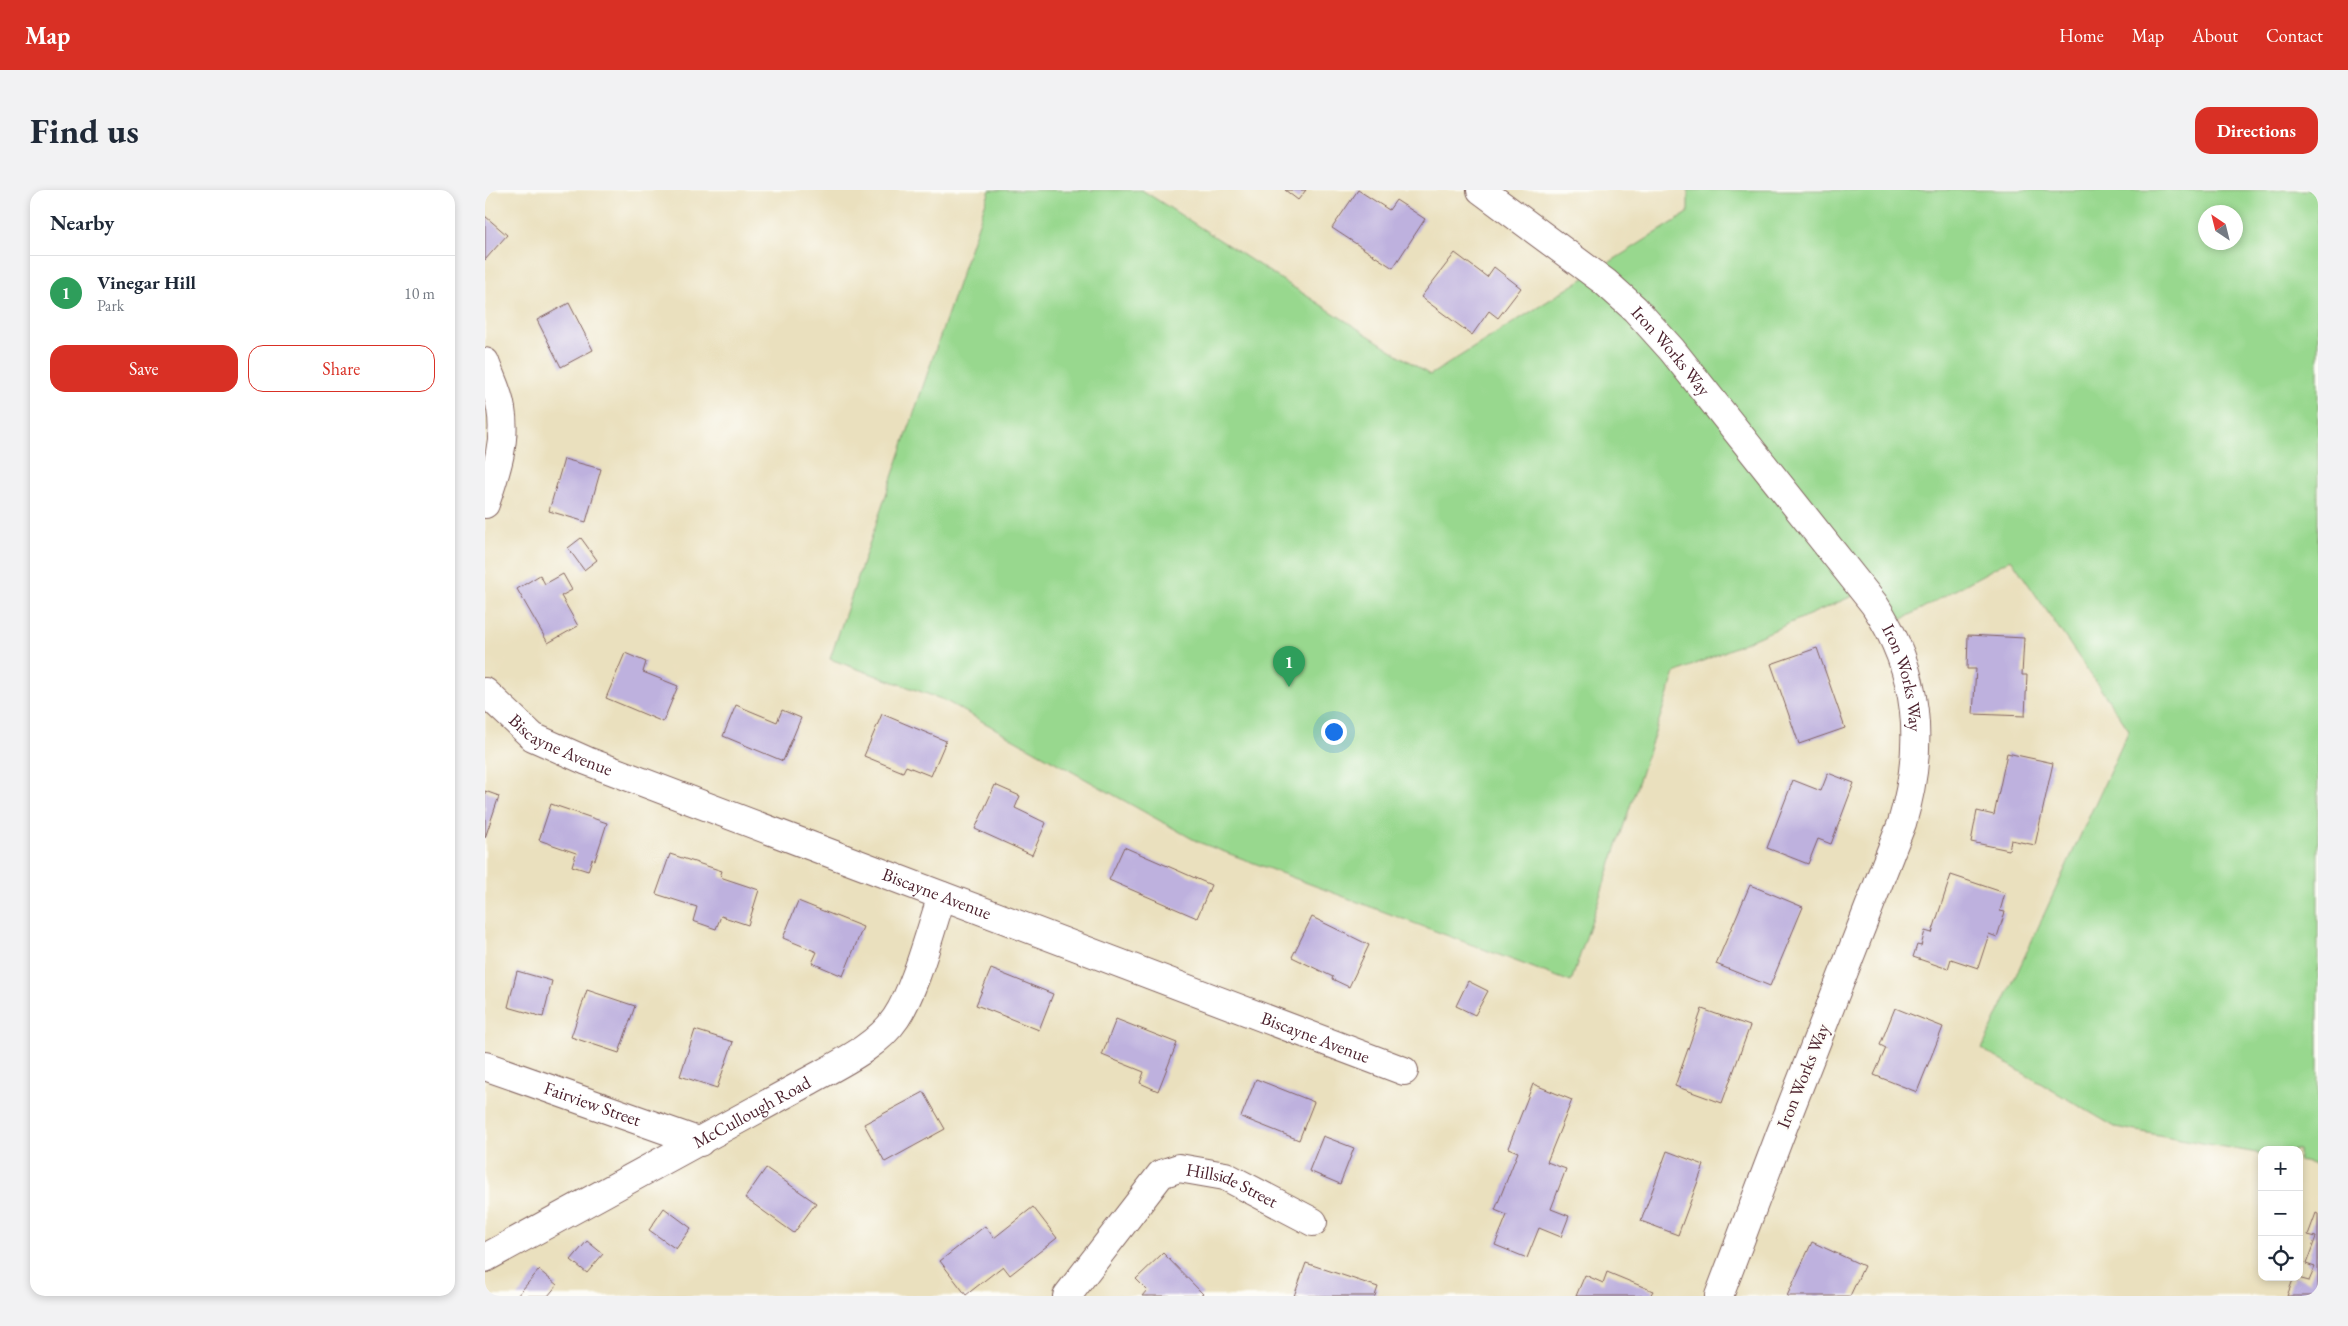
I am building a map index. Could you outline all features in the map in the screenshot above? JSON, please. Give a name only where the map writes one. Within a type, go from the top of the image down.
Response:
[{"type":"street","name":"Iron Works Way","points":[[1481,190],[1605,282],[1635,309],[1672,350],[1874,604],[1888,626],[1899,649],[1913,697],[1915,756],[1909,798],[1902,823],[1783,1126],[1719,1296]]},
{"type":"street","points":[[485,362],[501,409],[503,436],[497,470],[485,504]]},
{"type":"street","name":"Biscayne Avenue","points":[[485,692],[533,737],[578,757],[1404,1071]]},
{"type":"street","name":"McCullough Road","points":[[485,1258],[700,1142],[847,1059],[877,1038],[896,1019],[908,996],[942,896]]},
{"type":"street","name":"Fairview Street","points":[[485,1066],[700,1142]]},
{"type":"street","name":"Hillside Street","points":[[1067,1296],[1161,1174],[1179,1168],[1225,1176],[1313,1222]]},
{"type":"green space","points":[[990,190],[1142,190],[1430,375],[1688,213],[1688,190],[2318,190],[2318,1165],[2303,1162],[2303,1146],[2258,1146],[2258,1153],[2115,1127],[1982,1049],[2129,730],[2011,559],[1901,620],[1878,585],[1675,673],[1571,982],[1198,842],[944,700],[830,659]]},
{"type":"building","points":[[1285,190],[1306,190],[1298,200]]},
{"type":"building","points":[[1358,190],[1389,210],[1396,200],[1425,219],[1393,268],[1332,228]]},
{"type":"building","points":[[485,216],[507,235],[485,260]]},
{"type":"building","points":[[1455,253],[1487,277],[1494,267],[1521,288],[1498,318],[1489,311],[1472,335],[1421,297]]},
{"type":"building","points":[[569,303],[593,350],[561,367],[537,320]]},
{"type":"building","points":[[564,459],[601,469],[586,522],[549,511]]},
{"type":"building","points":[[581,538],[597,560],[584,570],[568,548]]},
{"type":"building","points":[[563,574],[572,590],[561,596],[578,626],[548,643],[517,589],[540,575],[545,584]]},
{"type":"building","points":[[1968,635],[2024,638],[2022,675],[2027,675],[2025,716],[1973,714],[1976,669],[1967,669]]},
{"type":"building","points":[[1817,648],[1845,728],[1799,744],[1771,664]]},
{"type":"building","points":[[625,653],[646,662],[643,672],[678,686],[663,722],[606,698]]},
{"type":"building","points":[[736,705],[777,722],[782,710],[801,718],[783,761],[723,736]]},
{"type":"building","points":[[882,714],[946,741],[931,776],[906,766],[903,772],[864,756]]},
{"type":"building","points":[[2007,753],[2053,763],[2035,845],[2011,840],[2009,850],[1971,842],[1977,811],[1994,815]]},
{"type":"building","points":[[1828,773],[1854,783],[1831,844],[1818,839],[1808,864],[1767,848],[1793,780],[1821,791]]},
{"type":"building","points":[[995,785],[1020,796],[1015,808],[1046,823],[1032,855],[975,829]]},
{"type":"building","points":[[485,791],[499,796],[485,838]]},
{"type":"building","points":[[551,804],[607,823],[595,860],[592,859],[588,871],[572,866],[576,853],[539,840]]},
{"type":"building","points":[[1124,847],[1211,885],[1197,918],[1109,880]]},
{"type":"building","points":[[670,854],[722,871],[720,877],[759,890],[748,925],[721,916],[716,929],[693,921],[697,907],[656,894]]},
{"type":"building","points":[[1951,875],[2005,893],[2000,911],[2005,912],[1997,937],[1989,934],[1978,968],[1951,959],[1948,969],[1913,957],[1917,945],[1921,946],[1925,931],[1932,933]]},
{"type":"building","points":[[1750,885],[1803,907],[1770,986],[1716,964]]},
{"type":"building","points":[[798,901],[863,927],[843,976],[812,963],[817,952],[783,938]]},
{"type":"building","points":[[1312,917],[1369,945],[1349,987],[1292,957]]},
{"type":"building","points":[[991,969],[1053,994],[1039,1030],[976,1005]]},
{"type":"building","points":[[517,971],[552,981],[543,1017],[508,1007]]},
{"type":"building","points":[[1468,981],[1488,991],[1475,1015],[1456,1006]]},
{"type":"building","points":[[587,990],[635,1006],[619,1053],[571,1037]]},
{"type":"building","points":[[1895,1008],[1943,1027],[1917,1092],[1874,1075],[1886,1048],[1880,1045]]},
{"type":"building","points":[[1702,1009],[1750,1026],[1722,1103],[1675,1086]]},
{"type":"building","points":[[1116,1019],[1177,1043],[1158,1091],[1140,1083],[1144,1072],[1102,1055]]},
{"type":"building","points":[[695,1030],[733,1042],[717,1088],[680,1076]]},
{"type":"building","points":[[1256,1079],[1314,1102],[1299,1140],[1241,1117]]},
{"type":"building","points":[[1533,1084],[1572,1100],[1547,1162],[1566,1169],[1551,1209],[1569,1216],[1561,1237],[1539,1228],[1527,1258],[1495,1245],[1507,1215],[1495,1210],[1518,1152],[1508,1148]]},
{"type":"building","points":[[924,1092],[945,1129],[885,1162],[864,1124]]},
{"type":"building","points":[[1323,1136],[1354,1148],[1340,1184],[1309,1171]]},
{"type":"building","points":[[1667,1151],[1704,1165],[1678,1235],[1641,1221]]},
{"type":"building","points":[[766,1168],[816,1203],[794,1233],[745,1198]]},
{"type":"building","points":[[1033,1207],[1057,1238],[1010,1275],[1003,1266],[966,1295],[940,1261],[985,1226],[994,1238]]},
{"type":"building","points":[[664,1208],[691,1228],[676,1249],[649,1230]]},
{"type":"building","points":[[2316,1213],[2318,1214],[2318,1296],[2287,1296],[2293,1281],[2303,1281],[2303,1279],[2309,1281],[2315,1267],[2306,1264],[2316,1237],[2308,1235]]},
{"type":"building","points":[[587,1241],[603,1254],[587,1273],[571,1260]]},
{"type":"building","points":[[1812,1242],[1864,1266],[1850,1296],[1787,1296]]},
{"type":"building","points":[[1163,1253],[1203,1294],[1200,1296],[1142,1296],[1147,1290],[1136,1279]]},
{"type":"building","points":[[1306,1263],[1378,1287],[1375,1296],[1294,1296]]},
{"type":"building","points":[[539,1270],[557,1285],[548,1296],[517,1296]]},
{"type":"building","points":[[1607,1272],[1653,1291],[1650,1296],[1576,1296],[1585,1275],[1603,1283]]},
{"type":"place","name":"Vinegar Hill","points":[[1289,687]]}]
